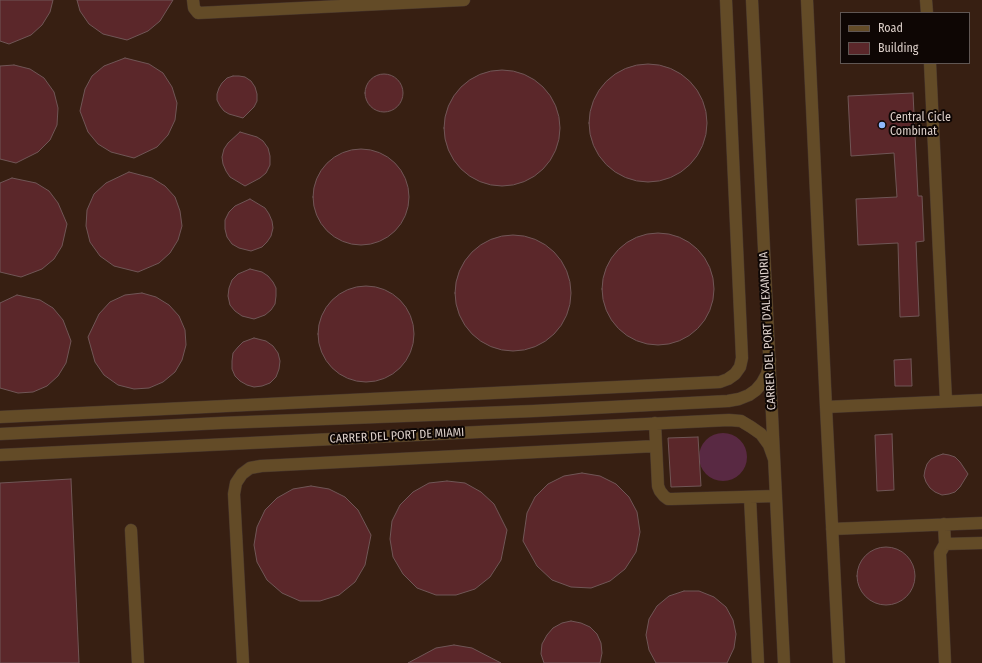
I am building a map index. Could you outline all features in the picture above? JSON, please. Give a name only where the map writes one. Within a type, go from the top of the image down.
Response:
[{"type":"street","points":[[194,0],[194,8],[198,13],[464,0]]},
{"type":"street","points":[[0,417],[720,382],[728,380],[740,367],[742,358],[726,0]]},
{"type":"street","name":"CARRER DEL PORT D'ALEXANDRIA","points":[[752,0],[784,663]]},
{"type":"street","points":[[807,0],[839,663]]},
{"type":"street","points":[[926,0],[927,12]]},
{"type":"street","points":[[930,64],[946,401]]},
{"type":"street","name":"CARRER DEL PORT DE MIAMI","points":[[0,434],[221,423],[534,411],[728,401],[744,397],[756,390],[767,374],[770,360]]},
{"type":"street","points":[[826,407],[982,400]]},
{"type":"street","name":"CARRER DEL PORT DE MIAMI","points":[[0,455],[729,420],[741,421],[761,434],[769,445],[774,459]]},
{"type":"street","points":[[655,423],[658,486],[660,492],[668,499],[776,496]]},
{"type":"street","points":[[242,663],[234,494],[236,483],[242,474],[250,468],[260,466],[656,446]]},
{"type":"street","points":[[750,497],[758,663]]},
{"type":"street","points":[[832,529],[982,523]]},
{"type":"street","points":[[944,524],[945,544],[940,552],[944,663]]},
{"type":"street","points":[[131,530],[138,663]]},
{"type":"street","points":[[945,544],[982,543]]},
{"type":"shaded area","points":[[0,0],[982,0],[982,663],[0,663]]},
{"type":"shaded area","points":[[723,433],[732,435],[740,440],[745,448],[747,457],[745,466],[740,474],[732,479],[723,481],[714,479],[706,474],[701,466],[699,457],[701,448],[706,440],[714,435]]},
{"type":"building","points":[[0,0],[53,0],[50,12],[42,25],[31,35],[9,44],[0,41]]},
{"type":"building","points":[[77,0],[173,0],[160,21],[148,31],[127,40],[103,34],[89,24],[80,11]]},
{"type":"building","points":[[125,58],[149,64],[163,73],[172,87],[177,103],[175,120],[168,135],[157,147],[134,158],[111,152],[98,144],[88,132],[80,111],[85,89],[92,76],[104,66]]},
{"type":"building","points":[[648,64],[670,69],[681,74],[697,90],[702,101],[707,123],[702,145],[697,156],[681,172],[670,177],[648,182],[626,177],[615,172],[599,156],[594,145],[589,123],[594,101],[599,90],[615,74],[626,69]]},
{"type":"building","points":[[14,65],[30,69],[44,78],[54,92],[58,108],[57,125],[50,140],[38,152],[16,163],[0,159],[0,66]]},
{"type":"building","points":[[502,70],[524,75],[543,87],[555,106],[560,128],[555,150],[543,169],[524,181],[502,186],[480,181],[461,169],[449,150],[444,128],[449,106],[461,87],[480,75]]},
{"type":"building","points":[[380,74],[388,74],[395,77],[400,82],[403,93],[400,104],[395,109],[388,112],[380,112],[373,109],[368,104],[365,97],[365,89],[368,82],[373,77]]},
{"type":"building","points":[[233,76],[245,77],[251,81],[257,94],[257,101],[254,107],[243,118],[224,111],[217,100],[217,94],[222,83],[227,78]]},
{"type":"building","points":[[913,93],[918,196],[922,196],[924,241],[916,242],[919,316],[900,317],[898,243],[858,245],[856,199],[897,197],[894,153],[851,156],[848,96]]},
{"type":"building","points":[[240,132],[257,137],[263,141],[268,148],[270,156],[270,165],[266,173],[245,186],[230,177],[223,164],[222,157],[224,149],[228,143]]},
{"type":"building","points":[[361,149],[379,153],[395,163],[405,179],[409,197],[405,215],[395,231],[379,241],[361,245],[343,241],[327,231],[317,215],[313,197],[317,179],[327,163],[343,153]]},
{"type":"building","points":[[129,172],[152,178],[165,186],[175,197],[180,211],[182,226],[178,240],[170,253],[159,263],[138,272],[114,266],[100,256],[90,242],[86,226],[87,210],[94,194],[106,183]]},
{"type":"building","points":[[12,178],[36,183],[49,191],[58,203],[67,224],[62,246],[54,259],[42,269],[21,277],[0,272],[0,183]]},
{"type":"building","points":[[250,199],[265,208],[272,221],[273,228],[271,236],[267,242],[262,247],[251,251],[239,248],[232,244],[227,237],[225,229],[225,220],[229,212],[235,206]]},
{"type":"building","points":[[658,233],[679,237],[698,249],[710,268],[714,289],[710,310],[698,329],[679,341],[658,345],[637,341],[618,329],[606,310],[602,289],[606,268],[618,249],[637,237]]},
{"type":"building","points":[[513,235],[535,239],[554,252],[567,271],[571,293],[567,315],[554,334],[535,347],[513,351],[491,347],[472,334],[459,315],[455,293],[459,271],[472,252],[491,239]]},
{"type":"building","points":[[250,269],[262,272],[268,276],[276,288],[275,304],[271,310],[265,315],[254,319],[242,316],[235,311],[230,305],[228,296],[232,280],[238,274]]},
{"type":"building","points":[[366,286],[384,290],[400,300],[410,316],[414,334],[410,352],[400,368],[384,378],[366,382],[348,378],[332,368],[322,352],[318,334],[322,316],[332,300],[348,290]]},
{"type":"building","points":[[142,293],[156,297],[169,305],[179,316],[185,330],[186,345],[182,360],[175,372],[163,382],[149,388],[134,389],[118,385],[104,375],[95,362],[88,337],[99,314],[110,302],[125,295]]},
{"type":"building","points":[[17,295],[40,300],[53,308],[63,320],[71,341],[66,363],[58,376],[47,386],[33,392],[18,393],[0,388],[0,303]]},
{"type":"building","points":[[254,338],[266,341],[273,346],[278,353],[280,361],[276,377],[270,383],[254,387],[240,381],[235,376],[232,369],[232,361],[233,353],[238,347],[243,342]]},
{"type":"building","points":[[911,359],[912,386],[895,386],[894,360]]},
{"type":"building","points":[[892,434],[894,490],[877,491],[875,435]]},
{"type":"building","points":[[698,437],[701,486],[671,487],[668,438]]},
{"type":"building","points":[[943,454],[955,457],[968,474],[955,492],[942,495],[930,488],[924,476],[927,464],[931,459]]},
{"type":"building","points":[[582,473],[600,476],[616,484],[629,497],[637,512],[640,532],[636,552],[625,569],[610,581],[591,588],[571,587],[552,580],[537,566],[523,541],[527,513],[535,497],[548,484],[564,476]]},
{"type":"building","points":[[71,479],[79,663],[0,663],[0,483]]},
{"type":"building","points":[[447,481],[465,483],[481,492],[494,504],[507,530],[501,560],[490,577],[475,589],[456,595],[436,595],[417,588],[403,574],[393,557],[390,539],[392,521],[400,505],[413,492],[429,483]]},
{"type":"building","points":[[311,486],[329,489],[345,497],[358,510],[371,535],[365,565],[355,582],[339,595],[320,601],[300,601],[282,593],[267,580],[257,562],[254,545],[257,527],[265,510],[277,498],[293,489]]},
{"type":"building","points":[[880,547],[892,547],[907,555],[915,570],[915,582],[907,597],[892,605],[880,605],[865,597],[857,582],[857,570],[865,555]]},
{"type":"building","points":[[684,591],[699,591],[714,597],[726,607],[733,620],[736,634],[734,648],[727,663],[656,663],[649,650],[646,635],[649,619],[657,606],[669,596]]},
{"type":"building","points":[[571,621],[590,627],[597,634],[601,643],[602,653],[600,663],[544,663],[541,654],[542,644],[547,635],[553,628],[562,623]]},
{"type":"building","points":[[454,645],[472,648],[501,663],[408,663],[436,648]]},
{"type":"place","name":"Central Cicle Combinat","points":[[882,125]]}]
